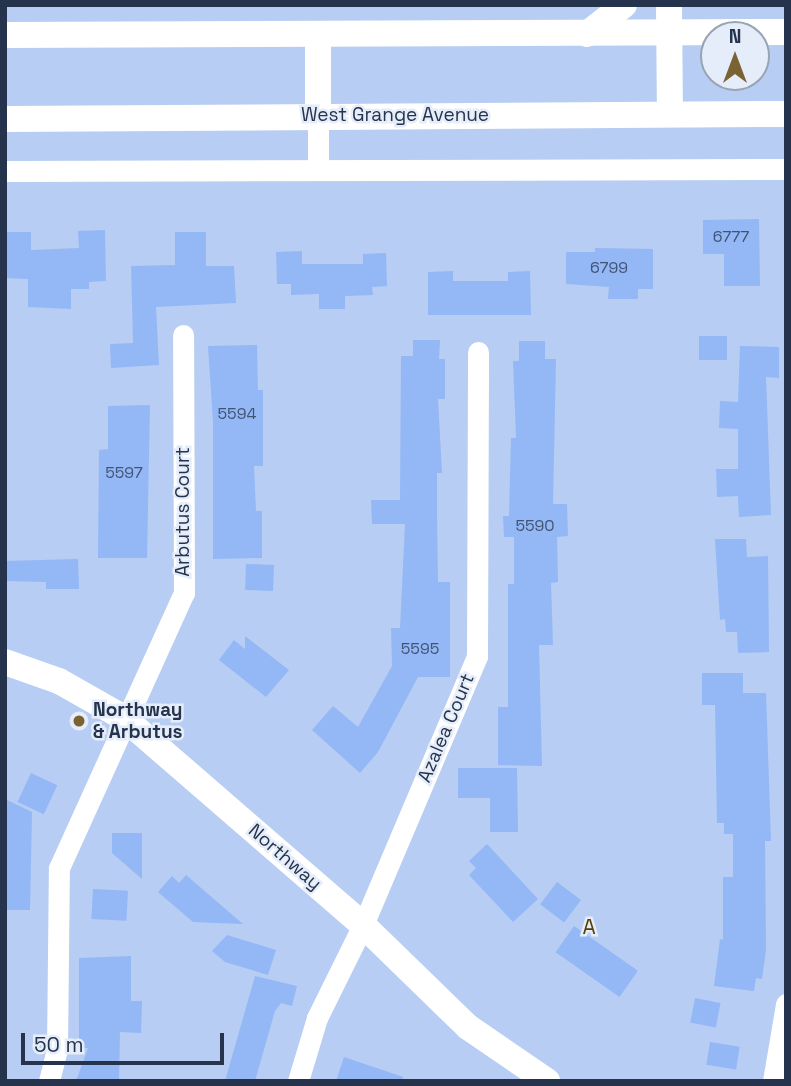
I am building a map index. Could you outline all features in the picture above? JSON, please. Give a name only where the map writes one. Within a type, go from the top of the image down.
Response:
[{"type":"street","points":[[587,34],[624,5]]},
{"type":"street","points":[[669,5],[670,114]]},
{"type":"street","points":[[5,35],[786,32]]},
{"type":"street","points":[[318,35],[318,170]]},
{"type":"street","name":"West Grange Avenue","points":[[5,119],[786,114]]},
{"type":"street","points":[[5,171],[786,169]]},
{"type":"street","name":"Arbutus Court","points":[[49,1081],[57,1050],[60,868],[124,718],[184,593],[183,335]]},
{"type":"street","name":"Azalea Court","points":[[298,1081],[317,1018],[363,925],[477,656],[478,352]]},
{"type":"street","name":"Northway","points":[[5,662],[59,681],[124,718],[363,925],[468,1027],[547,1081]]},
{"type":"street","points":[[773,1081],[786,1004]]},
{"type":"building","points":[[759,219],[760,286],[724,286],[724,254],[703,254],[703,220]]},
{"type":"building","points":[[105,230],[106,281],[89,282],[89,289],[71,289],[71,309],[28,307],[28,279],[5,278],[5,232],[31,232],[31,250],[79,248],[78,231]]},
{"type":"building","points":[[175,232],[206,232],[206,266],[234,266],[236,303],[156,307],[159,365],[111,368],[110,344],[133,343],[131,266],[175,265]]},
{"type":"building","points":[[595,248],[653,249],[653,289],[638,289],[638,299],[608,299],[609,287],[566,284],[566,252],[595,252]]},
{"type":"building","points":[[302,251],[302,264],[363,264],[363,254],[386,253],[387,286],[372,287],[373,295],[345,296],[345,309],[319,309],[319,294],[291,295],[291,284],[277,284],[276,252]]},
{"type":"building","points":[[453,271],[453,281],[508,281],[508,272],[530,271],[531,315],[428,315],[428,272]]},
{"type":"building","points":[[699,336],[727,336],[727,360],[699,360]]},
{"type":"building","points":[[413,340],[440,340],[439,359],[445,359],[445,399],[438,399],[442,473],[437,473],[438,582],[450,582],[450,677],[418,677],[378,752],[360,773],[312,730],[333,706],[358,727],[392,666],[391,628],[400,628],[405,524],[372,524],[371,500],[400,500],[401,356],[413,356]]},
{"type":"building","points":[[519,341],[545,341],[545,359],[556,359],[553,504],[567,504],[568,536],[557,537],[558,582],[551,583],[553,645],[539,645],[542,766],[498,765],[498,707],[508,707],[508,584],[514,584],[514,537],[504,537],[503,516],[509,516],[511,438],[516,438],[513,361],[519,361]]},
{"type":"building","points":[[257,345],[258,390],[263,390],[263,466],[254,466],[256,511],[262,511],[262,558],[213,559],[213,422],[208,346]]},
{"type":"building","points":[[740,346],[779,347],[779,378],[766,377],[771,515],[739,517],[738,496],[717,497],[716,469],[738,469],[738,429],[719,428],[720,401],[738,402]]},
{"type":"building","points":[[150,405],[147,558],[98,558],[99,450],[108,449],[108,406]]},
{"type":"building","points":[[715,539],[746,539],[747,557],[768,556],[769,652],[738,653],[737,632],[726,632],[725,619],[720,620]]},
{"type":"building","points":[[78,559],[79,589],[46,589],[46,582],[5,581],[5,561]]},
{"type":"building","points":[[246,564],[274,565],[273,591],[245,590]]},
{"type":"building","points":[[245,636],[289,670],[266,697],[219,660],[234,640],[245,649]]},
{"type":"building","points":[[702,673],[743,673],[743,693],[766,693],[771,841],[765,841],[766,950],[762,979],[756,978],[754,991],[714,986],[720,939],[723,940],[723,877],[733,877],[733,834],[724,834],[724,823],[717,823],[715,705],[702,705]]},
{"type":"building","points":[[458,768],[517,768],[518,832],[490,832],[490,798],[458,798]]},
{"type":"building","points":[[31,773],[57,785],[44,814],[17,802]]},
{"type":"building","points":[[5,799],[32,812],[30,910],[5,910]]},
{"type":"building","points":[[112,833],[142,833],[142,879],[112,853]]},
{"type":"building","points":[[487,844],[538,899],[513,922],[469,875],[476,868],[469,861]]},
{"type":"building","points":[[186,875],[243,924],[193,922],[158,892],[172,876],[179,883]]},
{"type":"building","points":[[557,882],[581,900],[564,922],[540,904]]},
{"type":"building","points":[[93,889],[128,891],[126,921],[91,919]]},
{"type":"building","points":[[574,926],[638,971],[620,997],[556,952]]},
{"type":"building","points":[[227,935],[276,950],[268,975],[225,962],[212,951]]},
{"type":"building","points":[[131,956],[131,1001],[142,1001],[141,1033],[120,1032],[119,1081],[76,1081],[88,1048],[79,1048],[79,958]]},
{"type":"building","points":[[255,976],[297,986],[292,1006],[281,1003],[275,1011],[255,1081],[225,1081]]},
{"type":"building","points":[[695,998],[721,1003],[716,1028],[690,1023]]},
{"type":"building","points":[[710,1042],[740,1047],[736,1069],[706,1065]]},
{"type":"building","points":[[344,1057],[403,1077],[402,1081],[336,1081]]},
{"type":"place","name":"Northway & Arbutus","points":[[79,721]]},
{"type":"district","name":"A","points":[[590,927]]}]
